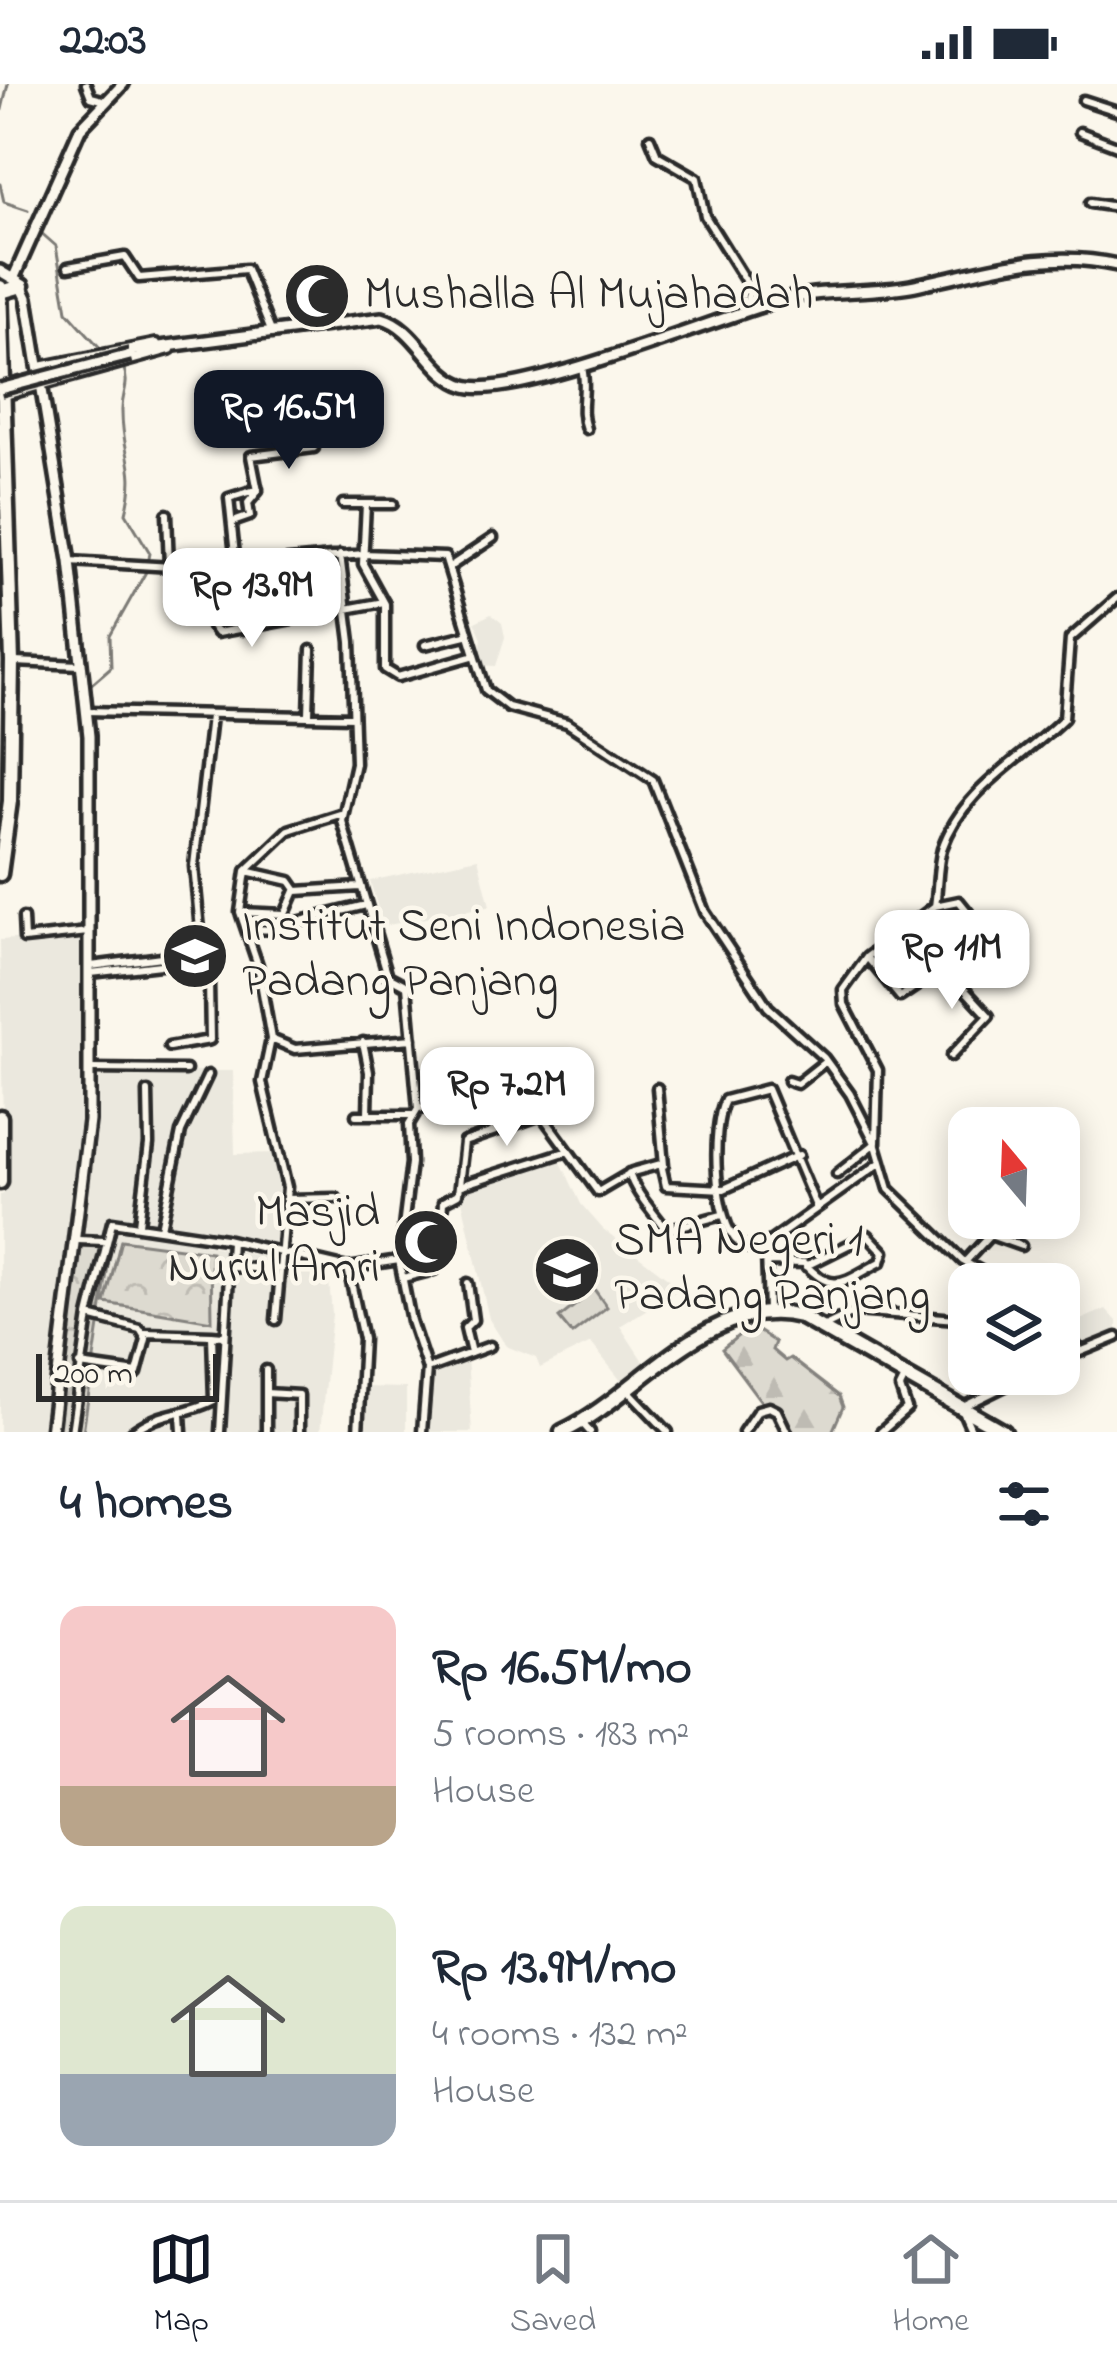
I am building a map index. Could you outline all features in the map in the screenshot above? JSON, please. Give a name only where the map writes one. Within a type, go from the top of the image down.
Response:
[{"type":"highway","points":[[0,869],[6,684],[12,662],[6,624],[0,290],[18,282]]},
{"type":"highway","points":[[0,1117],[0,1182]]},
{"type":"highway","points":[[562,1432],[586,1427],[627,1389],[731,1319],[767,1310],[800,1316],[1004,1432]]},
{"type":"main road","points":[[51,1432],[78,1240],[90,1069],[87,711],[40,367],[18,282],[80,129],[122,84]]},
{"type":"main road","points":[[1,388],[130,353],[382,318],[405,330],[456,380],[480,387],[580,364],[780,300],[910,286],[1035,258],[1117,265]]},
{"type":"main road","points":[[0,271],[18,282]]},
{"type":"street","points":[[86,84],[91,97],[106,100]]},
{"type":"street","points":[[1083,100],[1117,111]]},
{"type":"street","points":[[1080,132],[1117,146]]},
{"type":"street","points":[[650,138],[657,155],[697,178],[705,216],[749,285],[745,311]]},
{"type":"street","points":[[1090,203],[1117,207]]},
{"type":"street","points":[[68,266],[124,257],[139,278],[244,269],[272,334]]},
{"type":"street","points":[[40,367],[145,344],[176,346]]},
{"type":"street","points":[[1,388],[42,383],[176,346]]},
{"type":"street","points":[[580,364],[585,386],[580,411],[586,429]]},
{"type":"street","points":[[258,489],[250,458],[314,448],[315,405]]},
{"type":"street","points":[[233,522],[250,516],[248,503],[258,489]]},
{"type":"street","points":[[236,566],[229,498],[258,489]]},
{"type":"street","points":[[343,504],[393,504]]},
{"type":"street","points":[[366,504],[363,565],[384,602],[384,664],[391,675],[472,656]]},
{"type":"street","points":[[167,514],[170,566]]},
{"type":"street","points":[[451,566],[493,538]]},
{"type":"street","points":[[70,561],[236,566],[340,555],[433,553],[451,566],[466,635],[485,690],[499,702],[567,723],[653,780],[705,912],[768,1007],[826,1061],[876,1145],[890,1189],[908,1211],[964,1262],[990,1235],[1021,1246]]},
{"type":"street","points":[[340,555],[351,643],[355,763],[343,813],[388,976],[407,986],[412,1039],[415,1112],[399,1260],[428,1369],[422,1432]]},
{"type":"street","points":[[182,567],[177,603],[212,607],[211,625],[218,633],[384,602]]},
{"type":"street","points":[[935,906],[940,858],[952,830],[981,788],[1064,718],[1070,639],[1117,598]]},
{"type":"street","points":[[240,614],[243,631]]},
{"type":"street","points":[[425,645],[466,635]]},
{"type":"street","points":[[309,714],[310,650]]},
{"type":"street","points":[[12,662],[83,665]]},
{"type":"street","points":[[87,711],[353,717]]},
{"type":"street","points":[[169,1047],[209,1040],[209,982],[191,976],[185,958],[188,937],[200,930],[194,866],[211,716]]},
{"type":"street","points":[[275,1320],[286,1198],[262,1082],[271,1039],[240,912],[246,871],[289,830],[343,813]]},
{"type":"street","points":[[246,871],[289,880],[295,890]]},
{"type":"street","points":[[295,890],[360,887]]},
{"type":"street","points":[[290,924],[285,914],[295,890]]},
{"type":"street","points":[[867,957],[898,997],[943,966],[970,955],[986,935],[958,901],[935,906],[867,957],[849,976],[842,997],[878,1070],[876,1145]]},
{"type":"street","points":[[246,929],[283,930],[290,924],[366,905]]},
{"type":"street","points":[[240,912],[285,914]]},
{"type":"street","points":[[23,918],[24,939],[90,932]]},
{"type":"street","points":[[91,969],[185,958]]},
{"type":"street","points":[[943,966],[989,1016],[951,1056]]},
{"type":"street","points":[[271,1039],[295,1049],[412,1039]]},
{"type":"street","points":[[362,1042],[368,1114]]},
{"type":"street","points":[[356,1115],[415,1112],[478,1091],[551,1057]]},
{"type":"street","points":[[788,1081],[797,1084],[826,1061]]},
{"type":"street","points":[[90,1069],[186,1070]]},
{"type":"street","points":[[161,1228],[181,1132],[208,1076]]},
{"type":"street","points":[[816,1205],[799,1155],[765,1087],[725,1100],[716,1147],[723,1215],[740,1244],[761,1248],[881,1162]]},
{"type":"street","points":[[657,1088],[665,1186],[721,1189],[799,1155]]},
{"type":"street","points":[[478,1091],[494,1130]]},
{"type":"street","points":[[139,1224],[149,1144],[148,1092]]},
{"type":"street","points":[[402,1234],[440,1223],[443,1202],[457,1196],[464,1142],[544,1115],[598,1192],[629,1173],[664,1165]]},
{"type":"street","points":[[837,1174],[876,1145]]},
{"type":"street","points":[[459,1186],[568,1151]]},
{"type":"street","points":[[629,1173],[635,1193],[651,1205],[666,1230],[723,1215]]},
{"type":"street","points":[[286,1198],[336,1198]]},
{"type":"street","points":[[72,1432],[89,1316],[112,1222],[231,1241],[348,1268],[399,1260]]},
{"type":"street","points":[[767,1262],[806,1266],[868,1235],[884,1252],[881,1262],[835,1285],[820,1282],[806,1266]]},
{"type":"street","points":[[78,1240],[104,1241]]},
{"type":"street","points":[[220,1432],[231,1241]]},
{"type":"street","points":[[761,1248],[767,1262],[767,1310]]},
{"type":"street","points":[[227,1267],[280,1269]]},
{"type":"street","points":[[348,1268],[363,1339],[358,1432]]},
{"type":"street","points":[[402,1279],[434,1270]]},
{"type":"street","points":[[468,1283],[473,1320],[465,1328],[471,1353]]},
{"type":"street","points":[[822,1329],[834,1317],[856,1311],[948,1318]]},
{"type":"street","points":[[89,1316],[145,1333],[223,1336]]},
{"type":"street","points":[[80,1365],[136,1373],[145,1333]]},
{"type":"street","points":[[132,1432],[159,1413],[181,1414],[214,1400],[212,1335]]},
{"type":"street","points":[[1080,1352],[1117,1337]]},
{"type":"street","points":[[428,1369],[490,1346]]},
{"type":"street","points":[[266,1370],[266,1432]]},
{"type":"street","points":[[881,1432],[907,1408],[900,1386],[906,1377]]},
{"type":"street","points":[[627,1389],[668,1432]]},
{"type":"street","points":[[266,1393],[299,1395],[299,1432]]},
{"type":"street","points":[[972,1432],[964,1410],[985,1395]]},
{"type":"street","points":[[743,1432],[758,1410],[769,1407],[777,1411],[787,1432]]},
{"type":"street","points":[[181,1414],[182,1432]]},
{"type":"shaded area","points":[[491,614],[502,623],[505,637],[496,666],[478,665],[482,638],[475,622]]},
{"type":"shaded area","points":[[478,858],[490,906],[383,926],[370,881]]},
{"type":"shaded area","points":[[88,934],[89,1071],[233,1071],[235,1154],[277,1153],[283,1188],[279,1252],[140,1225],[139,1231],[328,1270],[332,1314],[320,1432],[0,1432],[0,1195],[4,1194],[0,940]]},
{"type":"shaded area","name":"SMA Negeri 1 Padang Panjang","points":[[558,1156],[581,1204],[603,1229],[681,1288],[620,1326],[646,1366],[622,1382],[591,1343],[540,1368],[536,1358],[506,1346],[489,1319],[459,1187]]},
{"type":"shaded area","points":[[1106,1309],[1117,1321],[1117,1334],[1087,1345],[1080,1340],[1080,1320]]},
{"type":"shaded area","points":[[467,1358],[472,1432],[425,1432],[431,1373]]},
{"type":"shaded area","points":[[363,1387],[406,1388],[406,1432],[361,1432]]},
{"type":"green space","points":[[112,1239],[83,1432],[54,1432],[81,1243]]},
{"type":"green space","points":[[121,1240],[211,1252],[212,1321],[105,1303]]},
{"type":"green space","points":[[578,1267],[607,1307],[572,1334],[559,1318],[582,1300],[565,1276]]},
{"type":"green space","points":[[750,1326],[775,1342],[772,1350],[785,1361],[790,1358],[839,1396],[843,1407],[832,1432],[785,1432],[783,1419],[765,1407],[722,1349]]},
{"type":"waterway","points":[[0,118],[8,84]]},
{"type":"waterway","points":[[0,184],[4,202],[28,210]]},
{"type":"waterway","points":[[39,231],[56,246],[67,311],[102,350]]},
{"type":"waterway","points":[[89,686],[111,667],[110,636],[147,570],[150,553],[126,513],[131,483],[123,427],[123,366]]},
{"type":"place","name":"Mushalla Al Mujahadah","points":[[317,296]]},
{"type":"place","name":"Institut Seni Indonesia Padang Panjang","points":[[195,956]]},
{"type":"place","name":"Masjid Nurul Amri","points":[[426,1242]]},
{"type":"place","name":"SMA Negeri 1 Padang Panjang","points":[[567,1270]]}]
